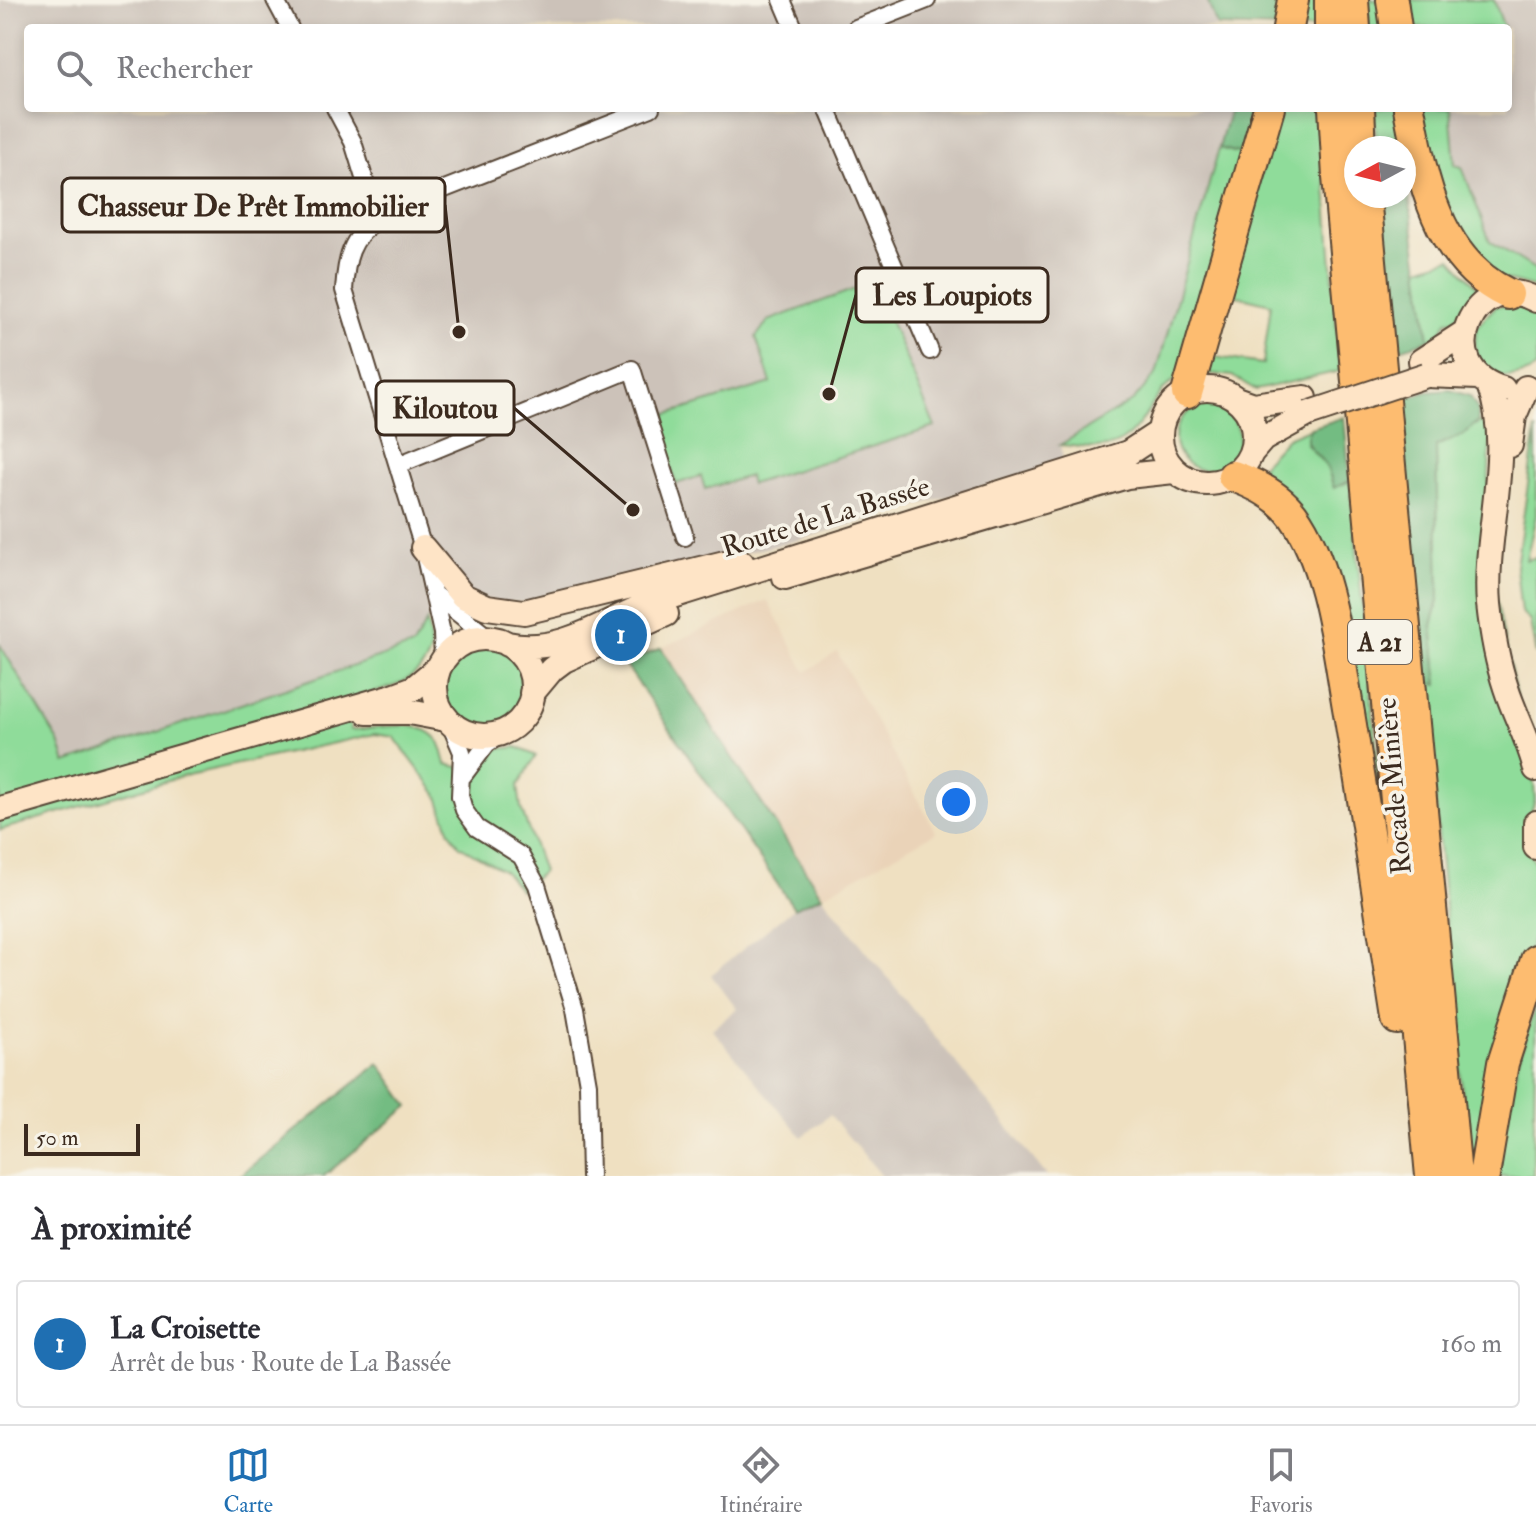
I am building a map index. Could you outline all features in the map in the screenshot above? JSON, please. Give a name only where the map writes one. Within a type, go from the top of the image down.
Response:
[{"type":"highway","points":[[1289,24],[1293,0]]},
{"type":"highway","points":[[1330,0],[1330,24]]},
{"type":"highway","points":[[1353,0],[1355,24]]},
{"type":"highway","points":[[1392,0],[1395,24]]},
{"type":"highway","points":[[1187,393],[1268,112]]},
{"type":"highway","name":"Rocade Minière","points":[[1334,112],[1339,193],[1431,1176]]},
{"type":"highway","points":[[1359,112],[1360,136]]},
{"type":"highway","points":[[1410,112],[1428,192],[1448,238],[1478,275],[1522,297]]},
{"type":"highway","name":"Rocade Minière","points":[[1366,208],[1456,1176]]},
{"type":"highway","points":[[1242,465],[1257,485],[1294,516],[1308,542],[1327,598],[1359,774],[1421,1176]]},
{"type":"highway","points":[[1484,1176],[1503,1063],[1536,960]]},
{"type":"main road","points":[[1306,406],[1263,439],[1242,465],[1203,484],[1174,471],[1162,453],[1160,432],[1171,405],[1187,393],[1213,389],[1253,405],[1306,406],[1424,368],[1464,333],[1478,308],[1489,300],[1522,297]]},
{"type":"main road","points":[[1464,333],[1466,356],[1495,401],[1498,427],[1488,572],[1493,633],[1506,689],[1536,769]]},
{"type":"main road","points":[[1424,368],[1484,381],[1513,391],[1531,386]]},
{"type":"main road","points":[[1531,386],[1514,416],[1500,587],[1511,665],[1536,729]]},
{"type":"main road","points":[[1236,399],[1250,417],[1254,429],[1242,465]]},
{"type":"main road","name":"Route de La Bassée","points":[[498,641],[527,649],[552,645],[596,630],[656,601],[1128,453],[1160,432]]},
{"type":"main road","name":"Route de La Bassée","points":[[532,693],[564,660],[661,615],[1127,476],[1174,471]]},
{"type":"main road","points":[[423,548],[463,596],[487,607],[524,612],[729,562],[768,566]]},
{"type":"main road","points":[[0,809],[414,688],[463,643],[498,641],[527,664],[532,693],[523,717],[503,733],[475,736],[448,721],[409,712],[337,712]]},
{"type":"main road","points":[[441,664],[434,688],[448,721]]},
{"type":"main road","points":[[1536,823],[1536,847]]},
{"type":"street","points":[[275,0],[288,24]]},
{"type":"street","points":[[782,0],[792,24]]},
{"type":"street","points":[[866,24],[927,0]]},
{"type":"street","points":[[337,112],[353,142],[377,220]]},
{"type":"street","points":[[441,664],[435,595],[423,548],[344,290],[347,256],[362,230],[396,208],[641,112]]},
{"type":"street","points":[[829,112],[930,351]]},
{"type":"street","points":[[398,465],[632,369],[685,537]]},
{"type":"street","points":[[435,595],[498,641]]},
{"type":"street","points":[[448,721],[462,752],[460,796],[464,810],[477,828],[521,856],[537,885],[575,1009],[588,1084],[590,1176]]},
{"type":"street","points":[[463,776],[487,744],[503,733]]},
{"type":"shaded area","points":[[0,0],[1207,0],[1216,24],[24,24],[24,112],[1229,112],[1156,374],[1134,400],[1060,444],[1064,463],[799,540],[541,602],[495,602],[472,594],[427,621],[414,646],[65,763],[59,742],[0,645]]},
{"type":"shaded area","points":[[1494,0],[1536,0],[1536,270],[1490,241],[1462,167],[1455,165],[1450,112],[1512,112],[1512,24],[1503,24]]},
{"type":"shaded area","points":[[767,600],[806,672],[837,652],[936,832],[822,896],[661,648]]},
{"type":"shaded area","points":[[822,896],[1047,1176],[882,1176],[830,1115],[802,1137],[712,1029],[737,1009],[711,975],[794,908]]},
{"type":"green space","points":[[1207,0],[1285,0],[1280,24],[1216,24]]},
{"type":"green space","points":[[1305,0],[1315,0],[1315,24],[1302,24]]},
{"type":"green space","points":[[1368,0],[1382,0],[1385,24],[1369,24]]},
{"type":"green space","points":[[1404,0],[1494,0],[1503,24],[1407,24]]},
{"type":"green space","points":[[1229,112],[1258,112],[1246,155],[1219,148]]},
{"type":"green space","points":[[1279,112],[1320,112],[1340,371],[1256,390],[1232,376],[1205,373],[1209,356],[1263,364],[1271,304],[1225,293]]},
{"type":"green space","points":[[1374,112],[1398,112],[1400,136],[1376,136]]},
{"type":"green space","points":[[1421,112],[1450,112],[1455,165],[1462,167],[1490,241],[1536,270],[1536,288],[1488,275],[1446,211]]},
{"type":"green space","points":[[1219,148],[1246,155],[1182,376],[1160,394],[1136,428],[1114,445],[1089,448],[1060,445],[1134,400],[1156,374]]},
{"type":"green space","points":[[1381,208],[1411,208],[1429,340],[1393,351]]},
{"type":"green space","points":[[1451,258],[1481,291],[1462,308],[1455,320],[1447,321],[1441,333],[1429,340],[1419,268]]},
{"type":"green space","points":[[874,282],[935,427],[751,484],[749,476],[705,489],[701,476],[676,484],[655,418],[771,383],[756,337],[768,321]]},
{"type":"green space","points":[[1496,306],[1525,306],[1536,314],[1536,368],[1510,377],[1493,374],[1480,363],[1475,350],[1476,327]]},
{"type":"green space","points":[[1450,390],[1470,396],[1478,410],[1478,421],[1465,434],[1436,446],[1439,600],[1432,625],[1438,684],[1424,683],[1396,401],[1426,392]]},
{"type":"green space","points":[[1201,406],[1213,406],[1230,415],[1237,426],[1237,450],[1230,461],[1213,470],[1201,470],[1189,465],[1180,456],[1175,444],[1175,432],[1180,420],[1189,411]]},
{"type":"green space","points":[[1344,417],[1350,481],[1334,488],[1327,468],[1307,440],[1311,428]]},
{"type":"green space","points":[[1491,420],[1486,549],[1534,785],[1535,801],[1529,817],[1529,852],[1536,865],[1536,928],[1507,1018],[1470,1175],[1424,683],[1438,684],[1432,625],[1439,600],[1436,445],[1478,423]]},
{"type":"green space","points":[[1311,428],[1307,444],[1327,467],[1334,488],[1350,481],[1390,886],[1329,554],[1256,471],[1287,438]]},
{"type":"green space","points":[[1536,429],[1536,516],[1526,560],[1536,557],[1536,655],[1530,621],[1521,613],[1516,567]]},
{"type":"green space","points":[[427,621],[430,652],[425,663],[417,672],[394,686],[345,700],[351,730],[397,726],[420,728],[438,740],[446,764],[479,772],[496,749],[517,747],[536,756],[518,786],[521,808],[543,871],[520,890],[504,871],[460,846],[450,832],[437,794],[394,737],[375,734],[188,775],[0,830],[0,645],[59,742],[66,763],[413,646]]},
{"type":"green space","points":[[483,646],[499,649],[512,658],[521,671],[524,687],[521,703],[512,716],[499,725],[483,728],[467,725],[454,716],[445,703],[442,687],[445,671],[454,658],[467,649]]},
{"type":"green space","points":[[661,648],[822,896],[794,908],[625,664]]},
{"type":"green space","points":[[1536,1004],[1533,1176],[1495,1176],[1517,1065]]},
{"type":"green space","points":[[379,1063],[409,1106],[324,1176],[239,1176]]},
{"type":"place","name":"Chasseur De Prêt Immobilier","points":[[459,332]]},
{"type":"place","name":"Les Loupiots","points":[[829,394]]},
{"type":"place","name":"Kiloutou","points":[[633,510]]},
{"type":"place","name":"La Croisette","points":[[621,635]]}]
